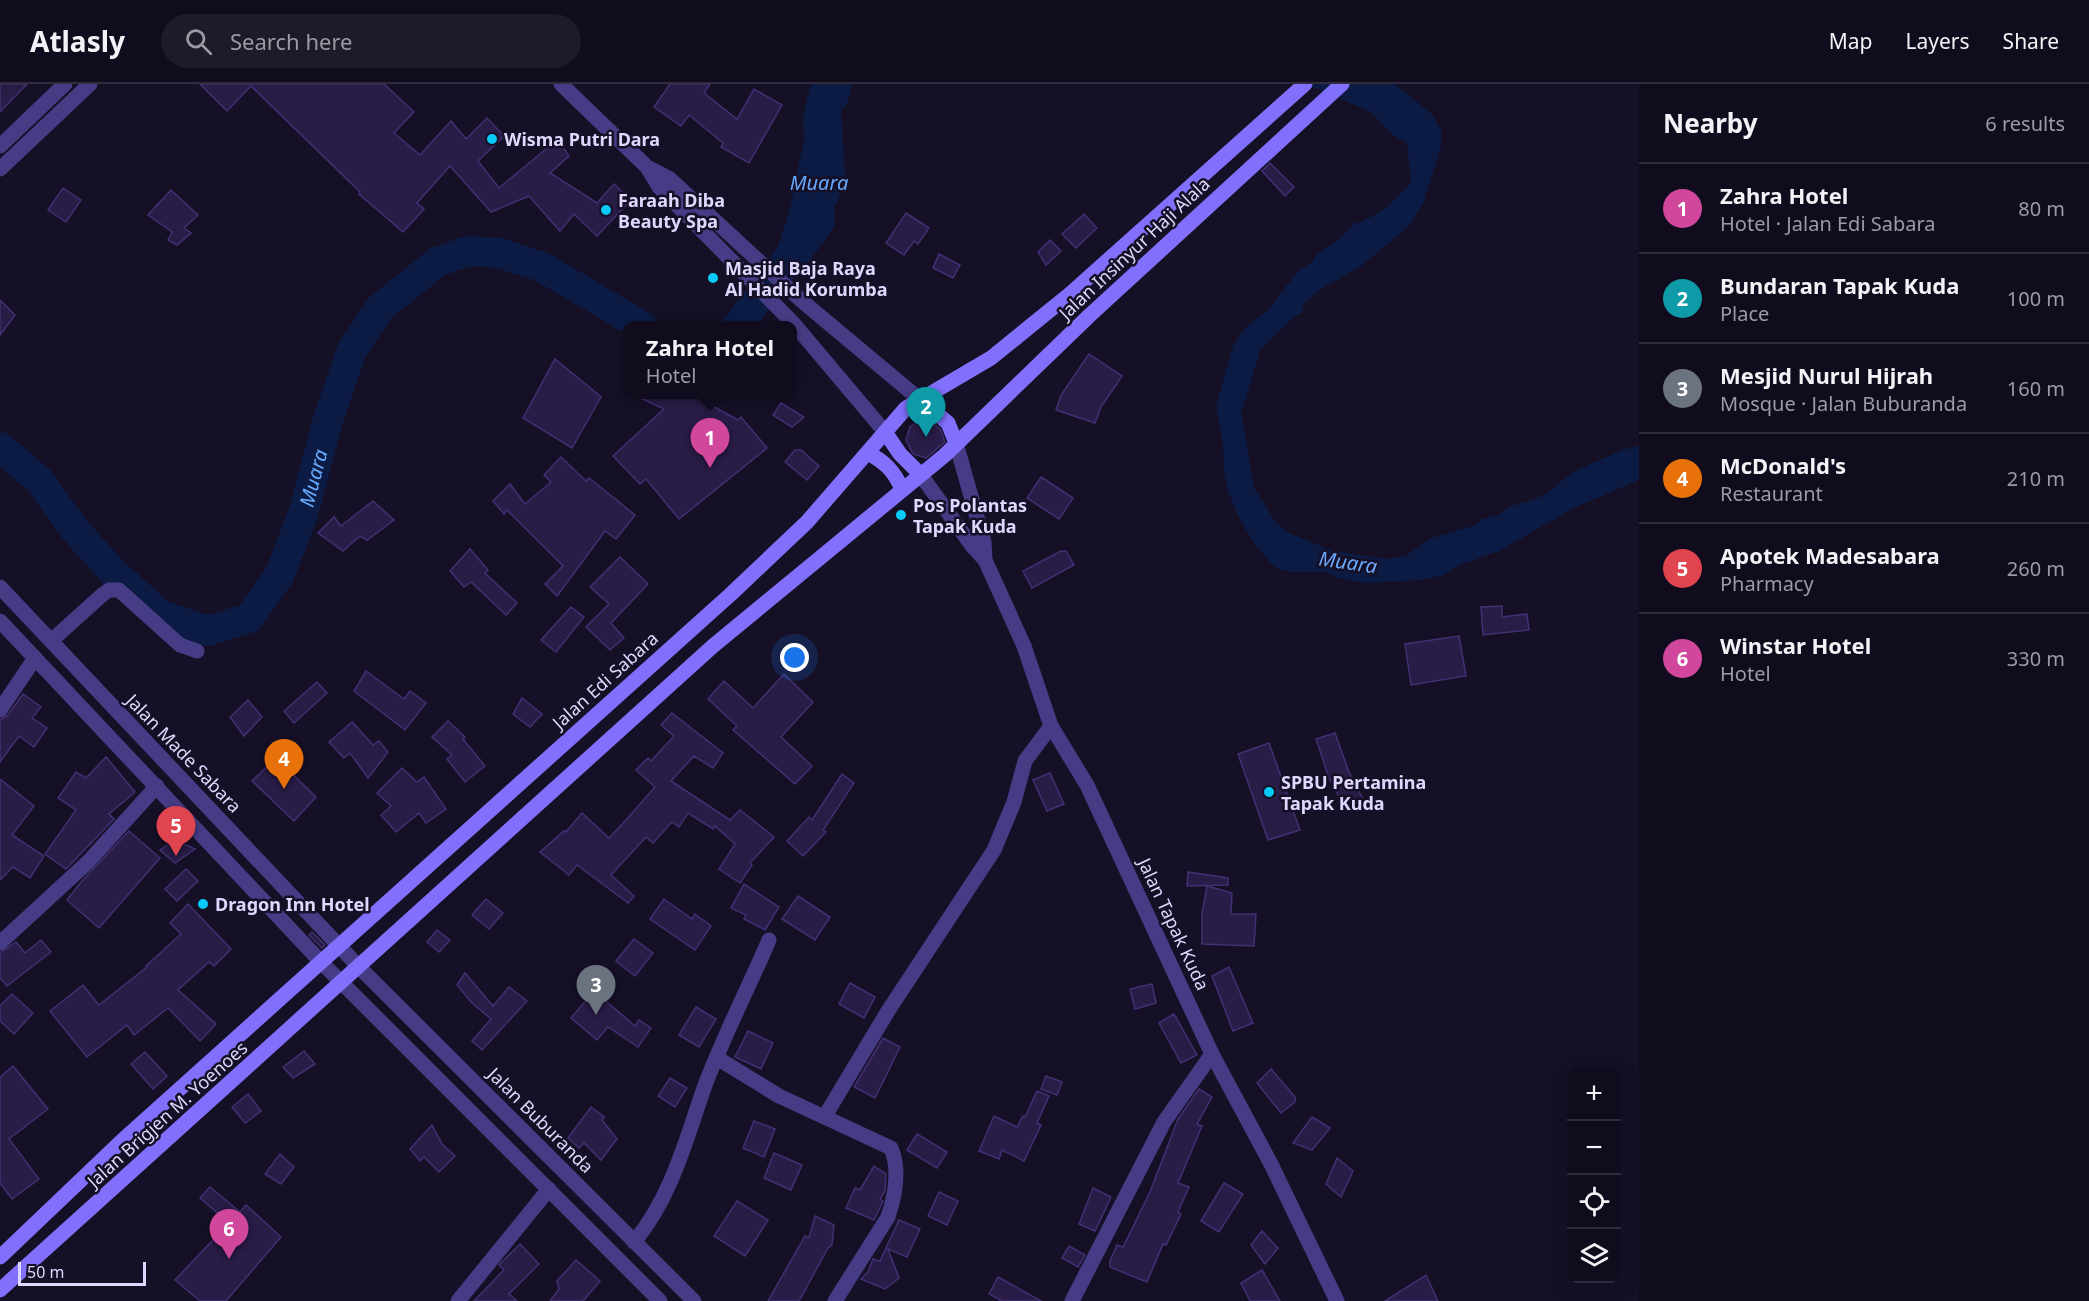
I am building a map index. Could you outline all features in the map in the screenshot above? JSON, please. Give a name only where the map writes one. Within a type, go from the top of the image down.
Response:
[{"type":"main road","name":"Jalan Insinyur Haji Alala","points":[[918,398],[1000,351],[1070,294],[1305,84]]},
{"type":"main road","name":"Jalan Insinyur Haji Alala","points":[[956,443],[1342,84]]},
{"type":"main road","points":[[359,967],[712,646],[920,474],[934,465],[956,443],[948,423],[918,398],[896,417],[885,432],[900,454],[920,474]]},
{"type":"main road","name":"Jalan Edi Sabara","points":[[322,963],[731,594],[807,522],[885,432]]},
{"type":"main road","points":[[868,453],[881,459],[895,474],[902,489]]},
{"type":"main road","name":"Jalan Brigjen M. Yoenoes","points":[[0,1257],[125,1138],[322,963]]},
{"type":"main road","name":"Jalan Brigjen M. Yoenoes","points":[[0,1290],[359,967]]},
{"type":"street","points":[[0,146],[64,84]]},
{"type":"street","points":[[0,169],[90,84]]},
{"type":"street","points":[[561,84],[647,167],[659,187],[790,321]]},
{"type":"street","points":[[647,167],[670,179],[802,301],[918,398]]},
{"type":"street","points":[[797,329],[885,432]]},
{"type":"street","name":"Jalan Tapak Kuda","points":[[956,443],[984,542],[985,560]]},
{"type":"street","name":"Jalan Tapak Kuda","points":[[920,474],[985,560],[1024,646],[1052,726],[1087,785],[1212,1053],[1271,1164],[1337,1301]]},
{"type":"street","name":"Jalan Made Sabara","points":[[0,587],[359,967]]},
{"type":"street","points":[[51,641],[102,595],[110,590],[119,590],[180,645],[196,651]]},
{"type":"street","points":[[0,621],[158,786],[322,963],[660,1301]]},
{"type":"street","points":[[0,710],[36,657]]},
{"type":"street","points":[[825,1116],[888,1011],[994,850],[1014,802],[1025,761],[1052,726]]},
{"type":"street","points":[[0,944],[88,862],[158,786]]},
{"type":"street","points":[[634,1242],[654,1213],[676,1165],[717,1058],[769,940]]},
{"type":"street","name":"Jalan Buburanda","points":[[359,967],[694,1301]]},
{"type":"street","points":[[1072,1301],[1164,1122],[1212,1053]]},
{"type":"street","points":[[717,1058],[779,1096],[883,1142],[891,1148],[896,1164],[893,1202],[888,1217],[835,1301]]},
{"type":"street","points":[[458,1301],[549,1189]]},
{"type":"water","name":"Muara","points":[[811,84],[852,84],[847,104],[841,110],[845,176],[842,191],[834,208],[834,227],[800,274],[791,281],[787,280],[772,264],[793,199],[792,191],[804,142],[803,116]]},
{"type":"water","name":"Muara","points":[[1306,84],[1395,84],[1432,114],[1441,130],[1441,147],[1423,203],[1410,225],[1360,267],[1319,290],[1304,304],[1301,315],[1297,314],[1261,349],[1241,413],[1254,488],[1275,521],[1289,533],[1333,551],[1386,559],[1405,556],[1432,538],[1476,525],[1482,519],[1501,514],[1506,508],[1543,496],[1573,472],[1622,450],[1639,446],[1639,480],[1574,508],[1499,551],[1462,564],[1443,575],[1422,580],[1365,583],[1341,579],[1324,572],[1289,572],[1274,567],[1255,544],[1239,518],[1228,491],[1224,473],[1223,443],[1216,406],[1233,346],[1245,328],[1266,312],[1299,270],[1313,262],[1316,255],[1339,239],[1355,223],[1362,222],[1384,209],[1411,183],[1407,143],[1392,135],[1371,112]]},
{"type":"building","points":[[0,84],[27,84],[0,112]]},
{"type":"building","points":[[200,84],[384,84],[414,112],[394,133],[420,155],[451,121],[466,139],[487,118],[504,136],[478,161],[499,188],[558,139],[569,156],[550,173],[597,203],[614,184],[631,200],[597,236],[574,214],[560,231],[529,196],[491,212],[450,166],[417,203],[424,209],[403,232],[359,194],[360,192],[251,86],[227,111]]},
{"type":"building","points":[[670,84],[710,84],[704,93],[737,119],[754,89],[782,105],[749,163],[721,147],[723,143],[689,115],[681,126],[654,107]]},
{"type":"building","points":[[1270,163],[1294,187],[1285,196],[1262,171]]},
{"type":"building","points":[[63,188],[81,200],[66,222],[48,210]]},
{"type":"building","points":[[171,190],[198,215],[184,228],[191,233],[177,245],[168,240],[172,232],[148,215]]},
{"type":"building","points":[[906,213],[929,228],[918,244],[914,241],[904,255],[886,243]]},
{"type":"building","points":[[1084,214],[1097,228],[1076,248],[1062,234]]},
{"type":"building","points":[[1050,240],[1061,251],[1046,265],[1038,252]]},
{"type":"building","points":[[939,254],[960,265],[953,278],[933,268]]},
{"type":"building","points":[[0,300],[15,315],[0,335]]},
{"type":"building","points":[[1089,354],[1122,376],[1101,407],[1095,423],[1056,410],[1061,395]]},
{"type":"building","points":[[555,359],[601,397],[572,448],[523,418]]},
{"type":"building","points":[[643,399],[700,399],[738,420],[741,417],[767,448],[679,519],[646,479],[640,484],[613,456],[664,409]]},
{"type":"building","points":[[781,403],[804,417],[792,427],[773,415]]},
{"type":"building","points":[[922,419],[928,419],[940,429],[945,442],[926,458],[913,454],[906,440],[910,427]]},
{"type":"building","points":[[795,450],[801,450],[819,466],[807,480],[785,462]]},
{"type":"building","points":[[561,457],[586,481],[589,478],[635,515],[616,539],[605,531],[557,596],[545,584],[563,566],[507,510],[504,514],[493,501],[510,484],[525,504],[551,482],[544,475]]},
{"type":"building","points":[[1041,477],[1073,498],[1059,519],[1027,498]]},
{"type":"building","points":[[373,501],[394,520],[367,540],[360,536],[343,551],[318,533],[334,517],[341,526]]},
{"type":"building","points":[[470,549],[488,570],[485,573],[517,603],[506,615],[471,582],[464,587],[450,571]]},
{"type":"building","points":[[1061,551],[1066,551],[1074,565],[1032,588],[1023,571]]},
{"type":"building","points":[[620,557],[648,584],[611,623],[624,638],[610,650],[586,627],[609,604],[590,587]]},
{"type":"building","points":[[1502,606],[1502,617],[1527,614],[1529,630],[1483,635],[1481,607]]},
{"type":"building","points":[[571,607],[584,617],[556,652],[541,640]]},
{"type":"building","points":[[1459,636],[1466,676],[1411,685],[1405,644]]},
{"type":"building","points":[[366,671],[404,699],[410,691],[426,703],[405,730],[354,691]]},
{"type":"building","points":[[784,674],[813,702],[781,737],[812,766],[795,784],[733,730],[737,726],[708,699],[724,681],[753,708]]},
{"type":"building","points":[[317,682],[327,693],[294,723],[284,711]]},
{"type":"building","points":[[23,694],[41,707],[32,718],[47,728],[34,747],[19,736],[0,762],[0,720],[8,715]]},
{"type":"building","points":[[522,698],[542,714],[530,727],[513,714]]},
{"type":"building","points":[[248,700],[262,717],[244,736],[230,717]]},
{"type":"building","points":[[672,713],[723,753],[713,768],[694,756],[671,781],[730,820],[740,810],[774,837],[750,863],[752,865],[740,883],[719,869],[735,844],[715,826],[713,829],[688,813],[679,827],[672,822],[653,843],[646,837],[611,875],[634,896],[628,903],[577,865],[569,875],[540,852],[564,831],[566,832],[582,813],[609,838],[655,787],[636,770],[648,758],[651,761],[674,736],[661,725]]},
{"type":"building","points":[[448,721],[465,737],[463,739],[485,766],[465,782],[447,759],[452,755],[432,737]]},
{"type":"building","points":[[352,722],[373,745],[379,741],[388,752],[368,778],[350,753],[344,758],[329,742]]},
{"type":"building","points":[[1335,733],[1349,772],[1363,799],[1345,808],[1329,778],[1316,739]]},
{"type":"building","name":"SPBU Pertamina Tapak Kuda","points":[[1269,743],[1300,830],[1268,840],[1238,754]]},
{"type":"building","points":[[106,757],[135,792],[109,814],[114,819],[66,869],[45,854],[76,810],[58,798],[76,772],[86,778]]},
{"type":"building","points":[[276,758],[316,797],[294,821],[252,781]]},
{"type":"building","points":[[402,768],[417,782],[424,777],[446,809],[426,823],[419,813],[396,832],[381,815],[391,806],[377,793]]},
{"type":"building","points":[[1050,773],[1064,804],[1047,811],[1033,780]]},
{"type":"building","points":[[842,774],[854,783],[823,830],[826,832],[803,856],[787,841],[809,817],[812,820]]},
{"type":"building","points":[[0,779],[34,806],[12,835],[44,856],[30,878],[13,867],[0,880]]},
{"type":"building","points":[[129,831],[160,858],[99,928],[67,900]]},
{"type":"building","points":[[175,840],[195,849],[175,863],[160,850]]},
{"type":"building","points":[[186,869],[198,881],[177,901],[165,889]]},
{"type":"building","points":[[1188,872],[1228,878],[1228,885],[1187,886]]},
{"type":"building","points":[[744,884],[779,907],[765,930],[744,919],[746,915],[731,908]]},
{"type":"building","points":[[1207,886],[1232,893],[1231,914],[1256,914],[1254,946],[1202,944],[1202,913]]},
{"type":"building","points":[[798,896],[830,917],[815,940],[782,919]]},
{"type":"building","points":[[486,899],[503,913],[489,929],[472,915]]},
{"type":"building","points":[[664,899],[692,919],[695,914],[711,926],[695,950],[650,919]]},
{"type":"building","points":[[188,904],[231,949],[214,966],[209,962],[178,990],[216,1024],[200,1041],[168,1008],[134,1035],[127,1025],[87,1057],[50,1011],[83,985],[99,1005],[147,967],[181,934],[170,923]]},
{"type":"building","points":[[437,930],[450,940],[439,952],[427,942]]},
{"type":"building","points":[[312,932],[325,945],[322,948],[309,935]]},
{"type":"building","points":[[634,939],[653,953],[635,976],[616,961]]},
{"type":"building","points":[[41,940],[51,952],[7,986],[0,978],[0,953],[16,942],[25,953]]},
{"type":"building","points":[[1229,967],[1253,1023],[1233,1031],[1212,976]]},
{"type":"building","points":[[465,973],[493,1006],[509,987],[527,1001],[482,1050],[472,1041],[491,1019],[472,1003],[457,985]]},
{"type":"building","points":[[850,983],[875,997],[864,1018],[839,1004]]},
{"type":"building","points":[[1152,984],[1156,1003],[1135,1009],[1130,989]]},
{"type":"building","points":[[594,991],[635,1026],[639,1020],[651,1028],[638,1047],[608,1027],[597,1040],[571,1018]]},
{"type":"building","points":[[12,994],[33,1013],[14,1034],[0,1021],[0,1006]]},
{"type":"building","points":[[696,1007],[716,1019],[699,1047],[679,1035]]},
{"type":"building","points":[[1174,1014],[1197,1055],[1181,1063],[1159,1023]]},
{"type":"building","points":[[748,1031],[773,1043],[761,1069],[735,1057]]},
{"type":"building","points":[[883,1038],[900,1047],[875,1098],[854,1087]]},
{"type":"building","points":[[304,1051],[315,1064],[293,1078],[283,1067]]},
{"type":"building","points":[[145,1052],[167,1076],[153,1089],[131,1064]]},
{"type":"building","points":[[13,1066],[48,1109],[9,1139],[39,1179],[12,1199],[0,1183],[0,1077]]},
{"type":"building","points":[[1271,1069],[1295,1097],[1295,1102],[1281,1113],[1257,1083]]},
{"type":"building","points":[[1046,1076],[1062,1082],[1057,1095],[1041,1089]]},
{"type":"building","points":[[670,1078],[687,1088],[675,1107],[658,1096]]},
{"type":"building","points":[[1199,1089],[1212,1097],[1197,1124],[1202,1126],[1178,1183],[1189,1187],[1178,1212],[1181,1214],[1166,1245],[1163,1244],[1147,1282],[1110,1267],[1110,1261],[1117,1245],[1123,1247],[1150,1192],[1178,1119]]},
{"type":"building","points":[[1037,1091],[1049,1096],[1037,1123],[1041,1125],[1024,1161],[1002,1150],[999,1159],[979,1151],[994,1116],[1017,1127],[1023,1116],[1025,1117]]},
{"type":"building","points":[[248,1094],[261,1111],[245,1123],[232,1107]]},
{"type":"building","points":[[591,1107],[604,1117],[602,1120],[617,1139],[601,1160],[584,1143],[579,1148],[568,1138]]},
{"type":"building","points":[[1312,1117],[1330,1128],[1312,1150],[1293,1143]]},
{"type":"building","points":[[754,1121],[775,1129],[764,1157],[743,1148]]},
{"type":"building","points":[[432,1125],[442,1144],[455,1156],[439,1172],[424,1157],[420,1161],[410,1149]]},
{"type":"building","points":[[917,1134],[947,1152],[937,1168],[907,1150]]},
{"type":"building","points":[[774,1153],[802,1165],[791,1190],[764,1178]]},
{"type":"building","points":[[280,1154],[294,1167],[281,1184],[265,1174]]},
{"type":"building","points":[[1337,1158],[1353,1171],[1341,1197],[1326,1184]]},
{"type":"building","points":[[874,1166],[886,1174],[885,1191],[880,1199],[883,1201],[874,1220],[846,1208],[855,1188],[860,1190]]},
{"type":"building","points":[[1224,1183],[1243,1194],[1219,1232],[1201,1221]]},
{"type":"building","points":[[210,1187],[240,1212],[246,1205],[281,1237],[226,1301],[200,1301],[175,1280],[229,1223],[200,1198]]},
{"type":"building","points":[[1093,1188],[1111,1197],[1095,1231],[1079,1224]]},
{"type":"building","points":[[939,1192],[958,1201],[947,1225],[928,1216]]},
{"type":"building","points":[[737,1201],[768,1220],[745,1256],[714,1236]]},
{"type":"building","points":[[815,1216],[834,1225],[832,1245],[828,1248],[799,1301],[768,1301],[805,1236],[809,1238]]},
{"type":"building","points":[[899,1220],[920,1229],[907,1257],[888,1249],[899,1278],[885,1289],[861,1279],[868,1272],[873,1259],[880,1261]]},
{"type":"building","points":[[1262,1231],[1278,1248],[1265,1264],[1251,1245]]},
{"type":"building","points":[[520,1244],[539,1264],[509,1294],[517,1301],[474,1301],[504,1270],[499,1265]]},
{"type":"building","points":[[1069,1246],[1085,1255],[1078,1267],[1062,1258]]},
{"type":"building","points":[[576,1260],[600,1281],[583,1301],[550,1301],[559,1289],[557,1281]]},
{"type":"building","points":[[1262,1270],[1280,1301],[1250,1301],[1241,1283]]},
{"type":"building","points":[[1426,1275],[1438,1301],[1385,1301]]},
{"type":"building","points":[[998,1277],[1041,1301],[1002,1301],[989,1294]]},
{"type":"waterway","name":"Muara","points":[[741,321],[779,272],[794,248]]},
{"type":"waterway","name":"Muara","points":[[0,447],[39,480],[75,530],[114,573],[161,615],[208,631],[249,618],[280,574],[304,511],[327,423],[352,350],[380,308],[437,262],[468,251],[500,253],[542,267],[634,321]]},
{"type":"place","name":"Wisma Putri Dara","points":[[492,139]]},
{"type":"place","name":"Faraah Diba Beauty Spa","points":[[606,210]]},
{"type":"place","name":"Masjid Baja Raya Al Hadid Korumba","points":[[713,278]]},
{"type":"place","name":"Bundaran Tapak Kuda","points":[[926,437]]},
{"type":"place","name":"Zahra Hotel","points":[[710,468]]},
{"type":"place","name":"Pos Polantas Tapak Kuda","points":[[901,515]]},
{"type":"place","name":"McDonald's","points":[[284,789]]},
{"type":"place","name":"SPBU Pertamina Tapak Kuda","points":[[1269,792]]},
{"type":"place","name":"Apotek Madesabara","points":[[176,856]]},
{"type":"place","name":"Dragon Inn Hotel","points":[[203,904]]},
{"type":"place","name":"Mesjid Nurul Hijrah","points":[[596,1015]]},
{"type":"place","name":"Winstar Hotel","points":[[229,1259]]}]
